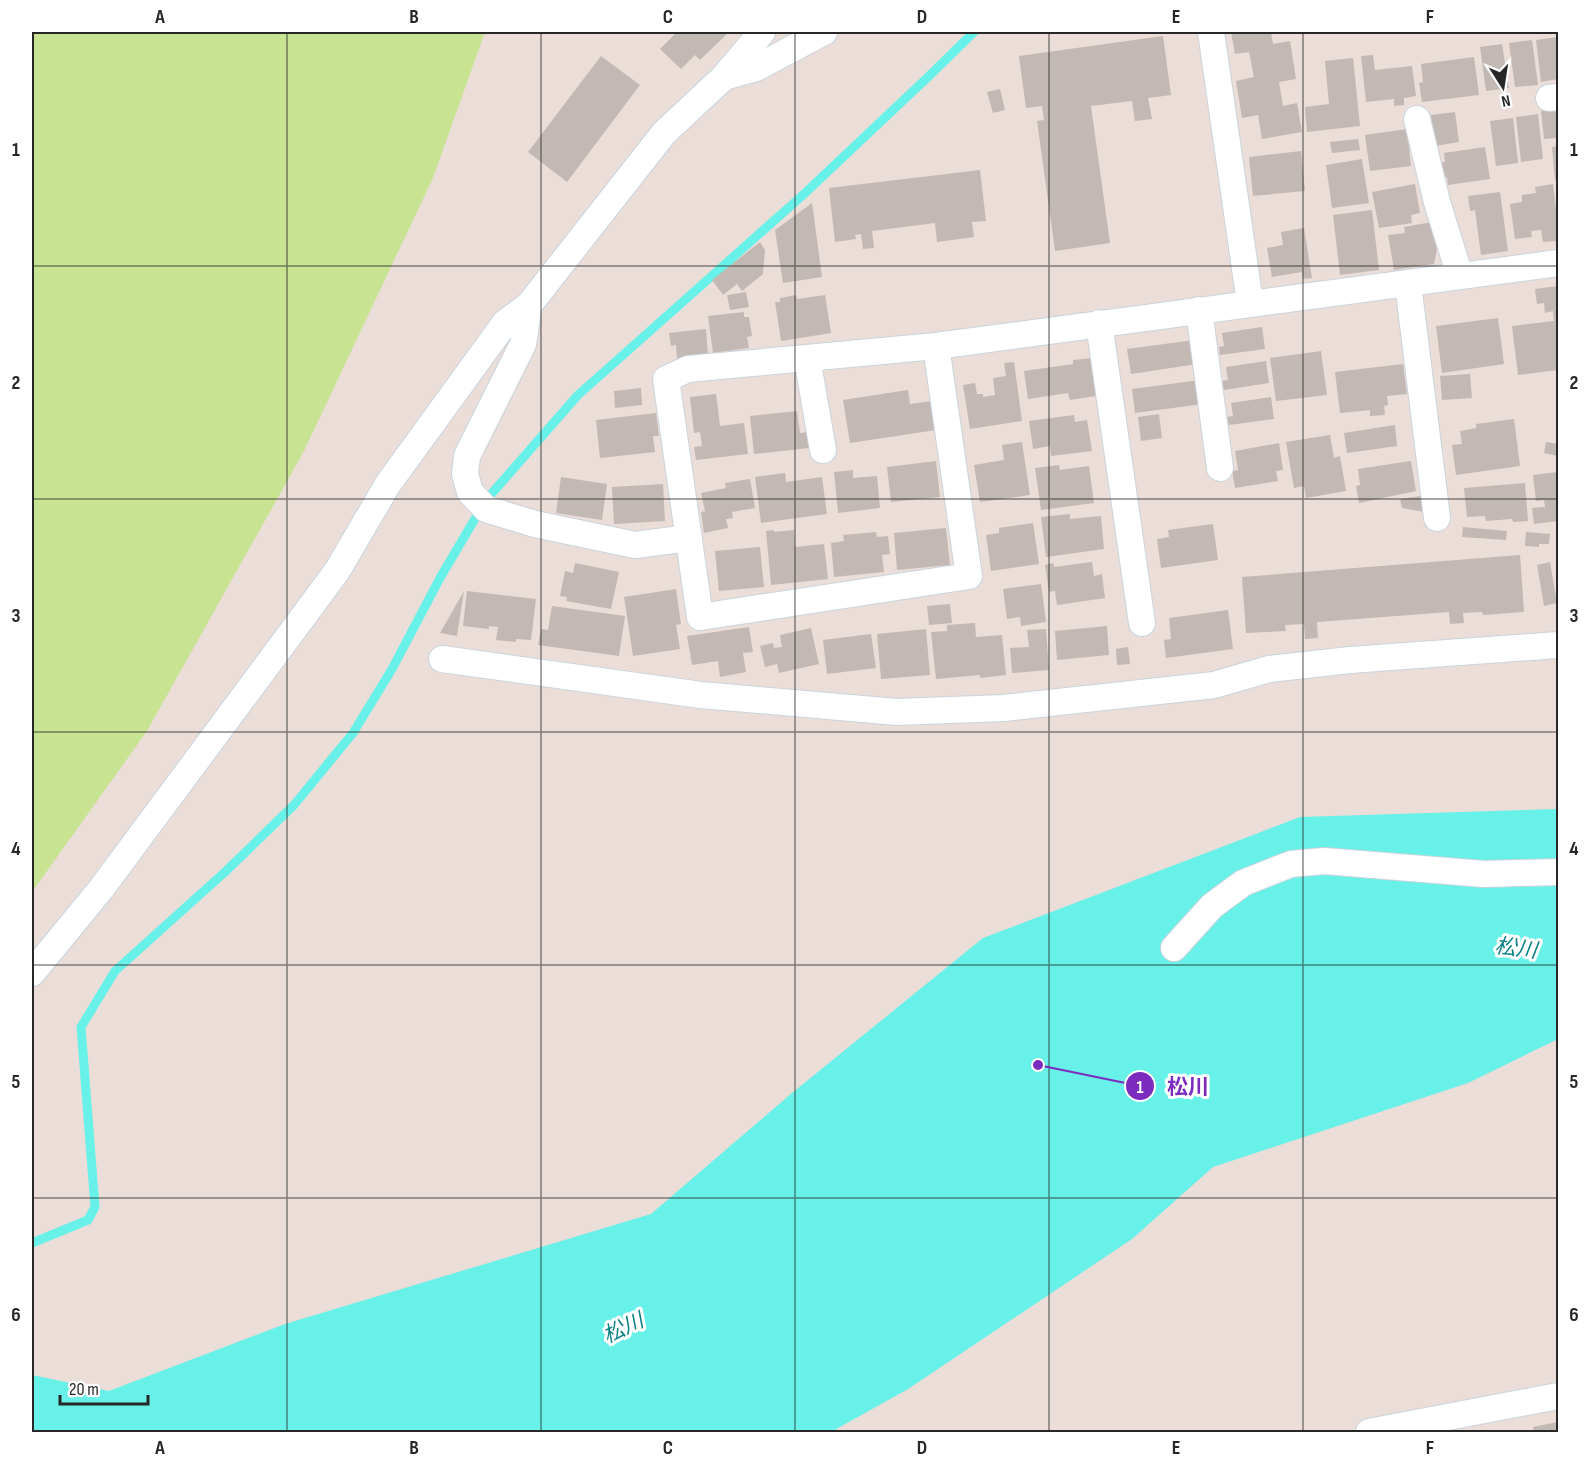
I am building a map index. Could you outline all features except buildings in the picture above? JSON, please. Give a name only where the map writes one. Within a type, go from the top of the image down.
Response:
[{"type":"street","points":[[32,973],[101,889],[337,571],[388,484],[505,323],[529,305],[664,133],[723,77],[762,32]]},
{"type":"street","points":[[723,77],[756,68],[824,32]]},
{"type":"street","points":[[1210,32],[1250,303]]},
{"type":"street","points":[[1417,119],[1437,202],[1460,276]]},
{"type":"street","points":[[936,346],[969,576],[700,617],[666,379],[688,369],[936,346],[1558,263]]},
{"type":"street","points":[[1408,284],[1437,518]]},
{"type":"street","points":[[529,305],[523,344],[467,456],[465,474],[470,492],[486,509],[535,524],[600,538],[635,545],[689,538]]},
{"type":"street","points":[[1199,310],[1220,468]]},
{"type":"street","points":[[1099,323],[1142,623]]},
{"type":"street","points":[[807,358],[823,450]]},
{"type":"street","points":[[442,659],[702,695],[897,712],[1004,708],[1214,685],[1269,669],[1350,660],[1558,645]]},
{"type":"street","points":[[1174,948],[1212,906],[1243,883],[1291,864],[1324,861],[1484,874],[1558,872]]},
{"type":"street","points":[[1369,1432],[1558,1396]]},
{"type":"green space","points":[[32,32],[485,32],[433,178],[304,451],[147,731],[32,892]]},
{"type":"water","points":[[1558,809],[1558,1039],[1468,1083],[1213,1167],[1132,1239],[908,1389],[831,1432],[32,1432],[32,1375],[109,1391],[285,1324],[651,1214],[792,1093],[983,938],[1300,817]]},
{"type":"waterway","points":[[32,1243],[88,1220],[95,1207],[81,1027],[115,971],[225,872],[294,805],[353,733],[392,669],[440,578],[486,500],[578,395],[804,194],[974,32]]},
{"type":"place","name":"松川","points":[[1038,1065]]}]
